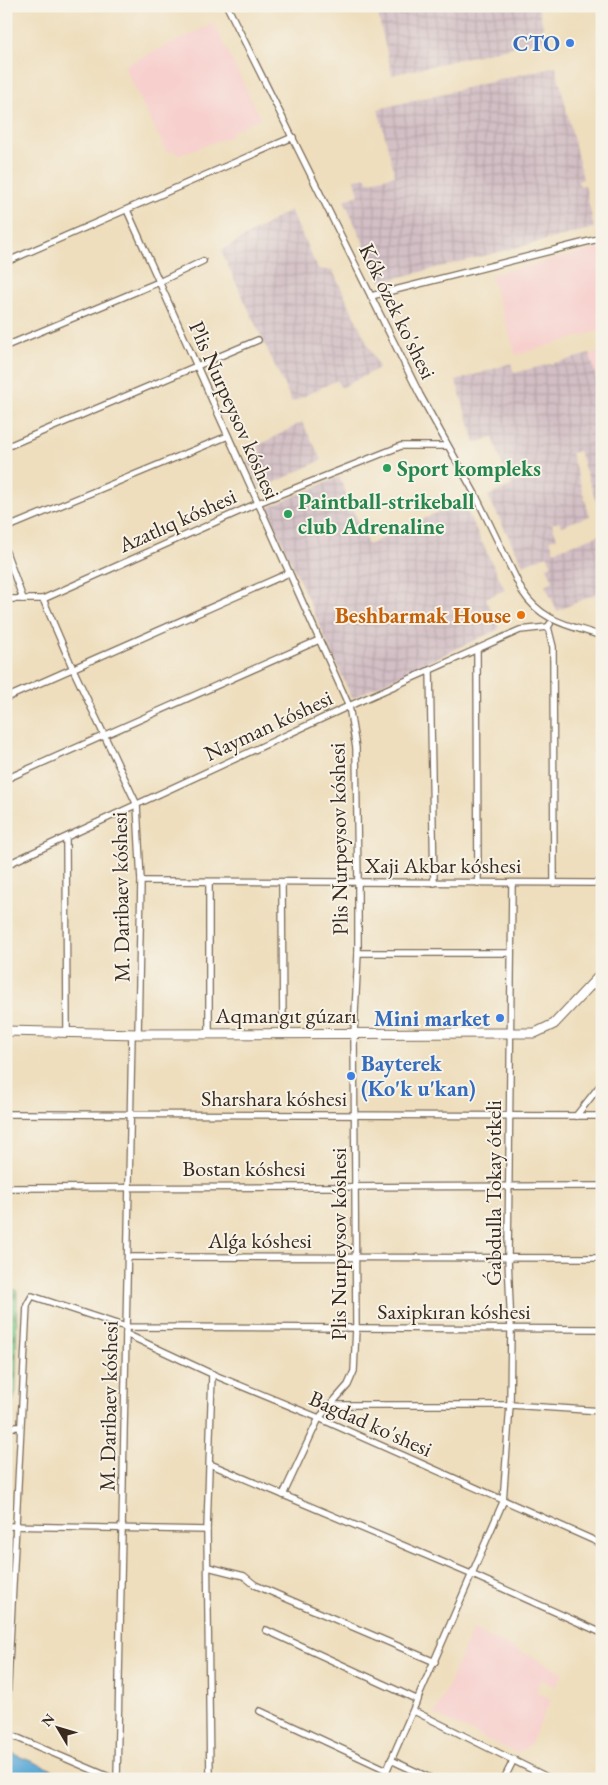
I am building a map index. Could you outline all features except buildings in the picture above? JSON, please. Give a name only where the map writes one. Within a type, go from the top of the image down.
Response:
[{"type":"street","name":"Kók ózek ko'shesi","points":[[227,6],[371,296],[447,446],[475,494],[522,591],[531,605],[553,620]]},
{"type":"street","points":[[6,262],[293,137]]},
{"type":"street","name":"Plis Nurpeysov kóshesi","points":[[127,210],[196,368],[349,706],[356,748],[358,953],[354,1034],[356,1116],[356,1328],[354,1371],[348,1385],[319,1418],[283,1495]]},
{"type":"street","points":[[371,296],[602,238]]},
{"type":"street","points":[[6,346],[159,282],[203,261]]},
{"type":"street","points":[[6,447],[196,368],[258,340]]},
{"type":"street","points":[[6,528],[228,436]]},
{"type":"street","name":"Azatlıq kóshesi","points":[[6,598],[43,598],[258,503],[401,446],[447,446]]},
{"type":"street","points":[[6,552],[23,598]]},
{"type":"street","points":[[6,698],[289,573]]},
{"type":"street","name":"M. Daribaev kóshesi","points":[[43,598],[73,669],[137,805],[141,881],[131,1115],[124,1529],[115,1779]]},
{"type":"street","points":[[554,883],[553,646],[548,627],[553,620],[602,636]]},
{"type":"street","name":"Nayman kóshesi","points":[[6,865],[349,706],[520,630],[548,627]]},
{"type":"street","points":[[6,779],[105,737],[319,640]]},
{"type":"street","points":[[477,650],[478,883]]},
{"type":"street","points":[[430,670],[434,883]]},
{"type":"street","points":[[66,838],[67,1033]]},
{"type":"street","name":"Xaji Akbar kóshesi","points":[[141,881],[594,883]]},
{"type":"street","points":[[209,882],[209,1034]]},
{"type":"street","points":[[282,882],[283,1034]]},
{"type":"street","name":"Ǵabdulla Tokay ótkeli","points":[[383,1779],[504,1502],[510,1405],[511,1329],[508,1258],[512,883]]},
{"type":"street","points":[[358,953],[511,953]]},
{"type":"street","name":"Aqmangıt gúzarı","points":[[6,1031],[135,1034],[511,1035],[535,1033],[554,1024],[602,973]]},
{"type":"street","points":[[576,1116],[602,1083]]},
{"type":"street","name":"Sharshara kóshesi","points":[[6,1114],[602,1116]]},
{"type":"street","name":"Bostan kóshesi","points":[[6,1188],[129,1186],[602,1186]]},
{"type":"street","name":"Alǵa kóshesi","points":[[128,1257],[602,1258]]},
{"type":"street","name":"Saxipkıran kóshesi","points":[[20,1427],[27,1305],[32,1296],[126,1327],[602,1329]]},
{"type":"street","name":"Bagdad ko'shesi","points":[[126,1334],[212,1374],[319,1418],[602,1544]]},
{"type":"street","points":[[210,1779],[208,1530],[212,1374]]},
{"type":"street","points":[[331,1405],[510,1405],[602,1411]]},
{"type":"street","points":[[6,1427],[20,1427],[6,1724]]},
{"type":"street","points":[[210,1464],[473,1575],[602,1633]]},
{"type":"street","points":[[6,1526],[208,1530]]},
{"type":"street","points":[[208,1567],[244,1576],[255,1585],[435,1662]]},
{"type":"street","points":[[266,1630],[418,1700]]},
{"type":"street","points":[[260,1711],[387,1770]]},
{"type":"street","points":[[414,1711],[551,1779]]},
{"type":"street","points":[[6,1733],[115,1779]]},
{"type":"street","points":[[504,1779],[514,1759]]},
{"type":"street","points":[[391,1760],[432,1779]]},
{"type":"shaded area","points":[[376,6],[538,6],[546,39],[392,75]]},
{"type":"shaded area","points":[[214,23],[260,118],[231,132],[232,136],[178,155],[174,150],[167,153],[124,66]]},
{"type":"shaded area","points":[[556,66],[583,179],[578,181],[580,186],[585,185],[594,228],[381,282],[344,200],[359,195],[355,179],[367,177],[368,182],[395,175],[378,109]]},
{"type":"shaded area","points":[[290,210],[318,269],[333,271],[379,368],[341,388],[337,380],[292,402],[221,251]]},
{"type":"shaded area","points":[[602,247],[602,330],[516,355],[490,275]]},
{"type":"shaded area","points":[[602,351],[602,402],[590,354]]},
{"type":"shaded area","points":[[590,354],[602,402],[602,519],[579,451],[571,453],[590,516],[561,526],[560,522],[552,524],[557,538],[550,540],[554,551],[602,534],[602,591],[557,611],[545,585],[553,581],[547,567],[552,565],[547,555],[523,565],[488,496],[512,485],[501,462],[493,437],[475,443],[456,381],[511,363],[514,373]]},
{"type":"shaded area","points":[[302,422],[322,460],[261,489],[247,461],[261,454],[258,446]]},
{"type":"shaded area","points":[[339,477],[368,545],[462,501],[505,590],[486,598],[499,629],[352,698],[267,508]]},
{"type":"shaded area","points":[[473,1629],[563,1672],[556,1687],[541,1679],[536,1692],[551,1699],[530,1745],[517,1753],[435,1715]]},
{"type":"green space","points":[[6,1285],[17,1291],[16,1391],[12,1407],[6,1412]]},
{"type":"water","points":[[6,1751],[75,1779],[6,1779]]},
{"type":"place","name":"СТО","points":[[570,43]]},
{"type":"place","name":"Sport kompleks","points":[[387,468]]},
{"type":"place","name":"Paintball-strikeball club Adrenaline","points":[[288,514]]},
{"type":"place","name":"Beshbarmak House","points":[[521,615]]},
{"type":"place","name":"Mini market","points":[[500,1018]]},
{"type":"place","name":"Bayterek (Ko'k u'kan)","points":[[351,1076]]}]
